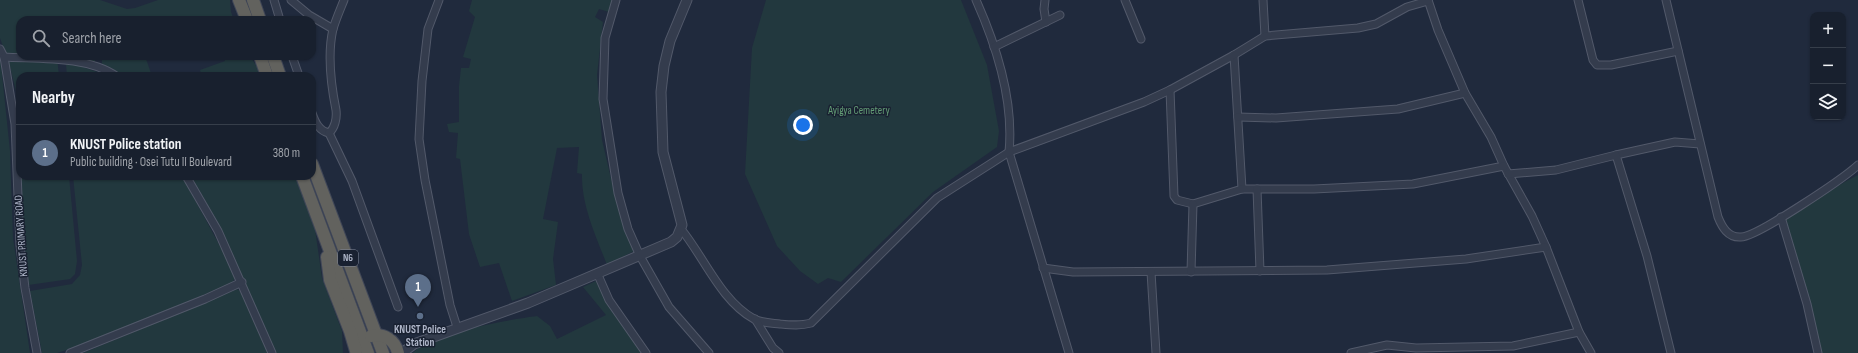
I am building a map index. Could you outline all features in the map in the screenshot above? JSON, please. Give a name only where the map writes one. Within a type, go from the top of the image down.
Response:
[{"type":"highway","points":[[239,0],[245,16]]},
{"type":"highway","points":[[253,0],[259,16]]},
{"type":"highway","points":[[261,60],[266,72]]},
{"type":"highway","points":[[274,60],[279,72]]},
{"type":"highway","name":"N6","points":[[316,175],[383,353]]},
{"type":"highway","name":"N6","points":[[303,180],[364,340]]},
{"type":"highway","points":[[325,238],[330,280],[360,352]]},
{"type":"highway","points":[[360,352],[364,340],[377,335],[390,339],[398,350]]},
{"type":"street","points":[[274,0],[279,16]]},
{"type":"street","points":[[291,0],[311,16]]},
{"type":"street","points":[[329,133],[334,126],[336,115],[331,69],[331,43],[333,29],[344,0]]},
{"type":"street","points":[[439,0],[428,29],[422,81],[419,139],[428,196],[450,305],[457,327]]},
{"type":"street","points":[[616,0],[605,38],[603,99],[618,193],[628,229],[640,256],[669,307],[709,353]]},
{"type":"street","points":[[398,350],[457,327],[528,304],[598,275],[671,242],[677,237],[681,229],[681,217],[670,184],[663,152],[661,92],[664,66],[670,42],[687,0]]},
{"type":"street","points":[[976,0],[988,26],[1001,70],[1011,130],[1009,152],[1069,353]]},
{"type":"street","points":[[1045,0],[1044,9],[1046,22]]},
{"type":"street","points":[[1125,0],[1141,39]]},
{"type":"street","points":[[1263,0],[1265,36]]},
{"type":"street","points":[[1578,0],[1593,60],[1597,65],[1607,65],[1678,51]]},
{"type":"street","points":[[1666,0],[1722,229],[1739,238],[1748,236],[1825,189],[1858,165]]},
{"type":"street","points":[[681,229],[720,287],[745,313],[755,319],[768,323],[794,325],[811,323],[937,198],[1009,152],[1144,102],[1234,56],[1265,36],[1358,28],[1376,24],[1407,7],[1428,1],[1438,30],[1466,93],[1491,137],[1508,174],[1532,216],[1546,247],[1587,352]]},
{"type":"street","points":[[994,47],[1060,15]]},
{"type":"street","points":[[316,19],[333,29]]},
{"type":"street","name":"KNUST PRIMARY ROAD","points":[[0,49],[4,57],[15,124],[16,145]]},
{"type":"street","points":[[1234,56],[1242,188]]},
{"type":"street","points":[[4,57],[16,58]]},
{"type":"street","points":[[45,60],[73,62],[110,72]]},
{"type":"street","points":[[293,60],[298,72]]},
{"type":"street","points":[[1170,90],[1174,196],[1177,200],[1193,204],[1242,188],[1314,189],[1413,184],[1504,166]]},
{"type":"street","points":[[1238,117],[1304,117],[1398,109],[1466,93]]},
{"type":"street","points":[[316,121],[324,132],[329,133],[352,181],[398,307]]},
{"type":"street","points":[[1508,174],[1556,170],[1675,142],[1700,144]]},
{"type":"street","points":[[1616,155],[1645,249],[1671,353]]},
{"type":"street","name":"KNUST PRIMARY ROAD","points":[[18,180],[21,252],[25,288],[37,353]]},
{"type":"street","points":[[188,180],[218,231],[242,282],[272,353]]},
{"type":"street","points":[[1257,189],[1260,271]]},
{"type":"street","points":[[1191,272],[1193,204]]},
{"type":"street","points":[[1781,217],[1807,304],[1818,353]]},
{"type":"street","points":[[1044,268],[1073,272],[1327,270],[1466,259],[1546,247]]},
{"type":"street","points":[[1152,272],[1156,353]]},
{"type":"street","points":[[598,275],[609,300],[646,353]]},
{"type":"street","points":[[70,353],[205,299],[242,282]]},
{"type":"street","points":[[755,319],[773,348],[779,353]]},
{"type":"street","points":[[1351,353],[1386,345],[1416,348],[1513,346],[1579,332]]},
{"type":"green space","points":[[0,0],[100,0],[127,9],[135,8],[158,0],[230,0],[232,16],[16,16],[16,60],[57,60],[59,72],[16,72],[16,91],[0,38]]},
{"type":"green space","points":[[472,0],[614,0],[609,12],[599,9],[595,17],[603,22],[597,75],[602,140],[617,204],[634,251],[607,265],[587,209],[582,186],[582,174],[577,173],[579,147],[557,148],[543,219],[558,222],[553,259],[556,285],[512,301],[499,263],[480,267],[469,234],[460,159],[456,158],[458,133],[449,132],[447,124],[459,122],[459,86],[461,68],[469,68],[471,59],[463,57],[475,17],[469,11]]},
{"type":"green space","name":"Ayigya Cemetery","points":[[766,0],[961,0],[987,65],[999,131],[997,147],[933,192],[841,282],[828,278],[818,284],[800,271],[777,246],[745,174],[752,48]]},
{"type":"green space","points":[[0,55],[10,151],[13,238],[30,353],[0,353]]},
{"type":"green space","points":[[73,60],[95,60],[95,64]]},
{"type":"green space","points":[[102,60],[146,60],[151,72],[117,72],[102,65]]},
{"type":"green space","points":[[253,60],[259,72],[201,72],[200,70],[225,61]]},
{"type":"green space","points":[[66,64],[74,64],[97,72],[67,72]]},
{"type":"green space","points":[[1858,175],[1858,353],[1822,353],[1781,217],[1801,208]]},
{"type":"green space","points":[[21,180],[69,180],[77,261],[75,274],[70,279],[28,285],[22,234]]},
{"type":"green space","points":[[73,180],[184,180],[234,272],[235,278],[232,283],[88,343],[57,353],[42,353],[30,291],[72,284],[80,275],[82,265]]},
{"type":"green space","points":[[193,180],[297,180],[315,229],[322,278],[342,331],[343,353],[274,353],[226,241]]},
{"type":"green space","points":[[596,281],[641,353],[413,353],[437,339],[453,333],[490,324],[537,316],[550,326],[557,339],[606,315],[583,287]]},
{"type":"green space","points":[[237,289],[240,291],[268,353],[83,353]]},
{"type":"place","name":"KNUST Police station","points":[[418,307]]},
{"type":"place","name":"KNUST Police Station","points":[[420,316]]}]
